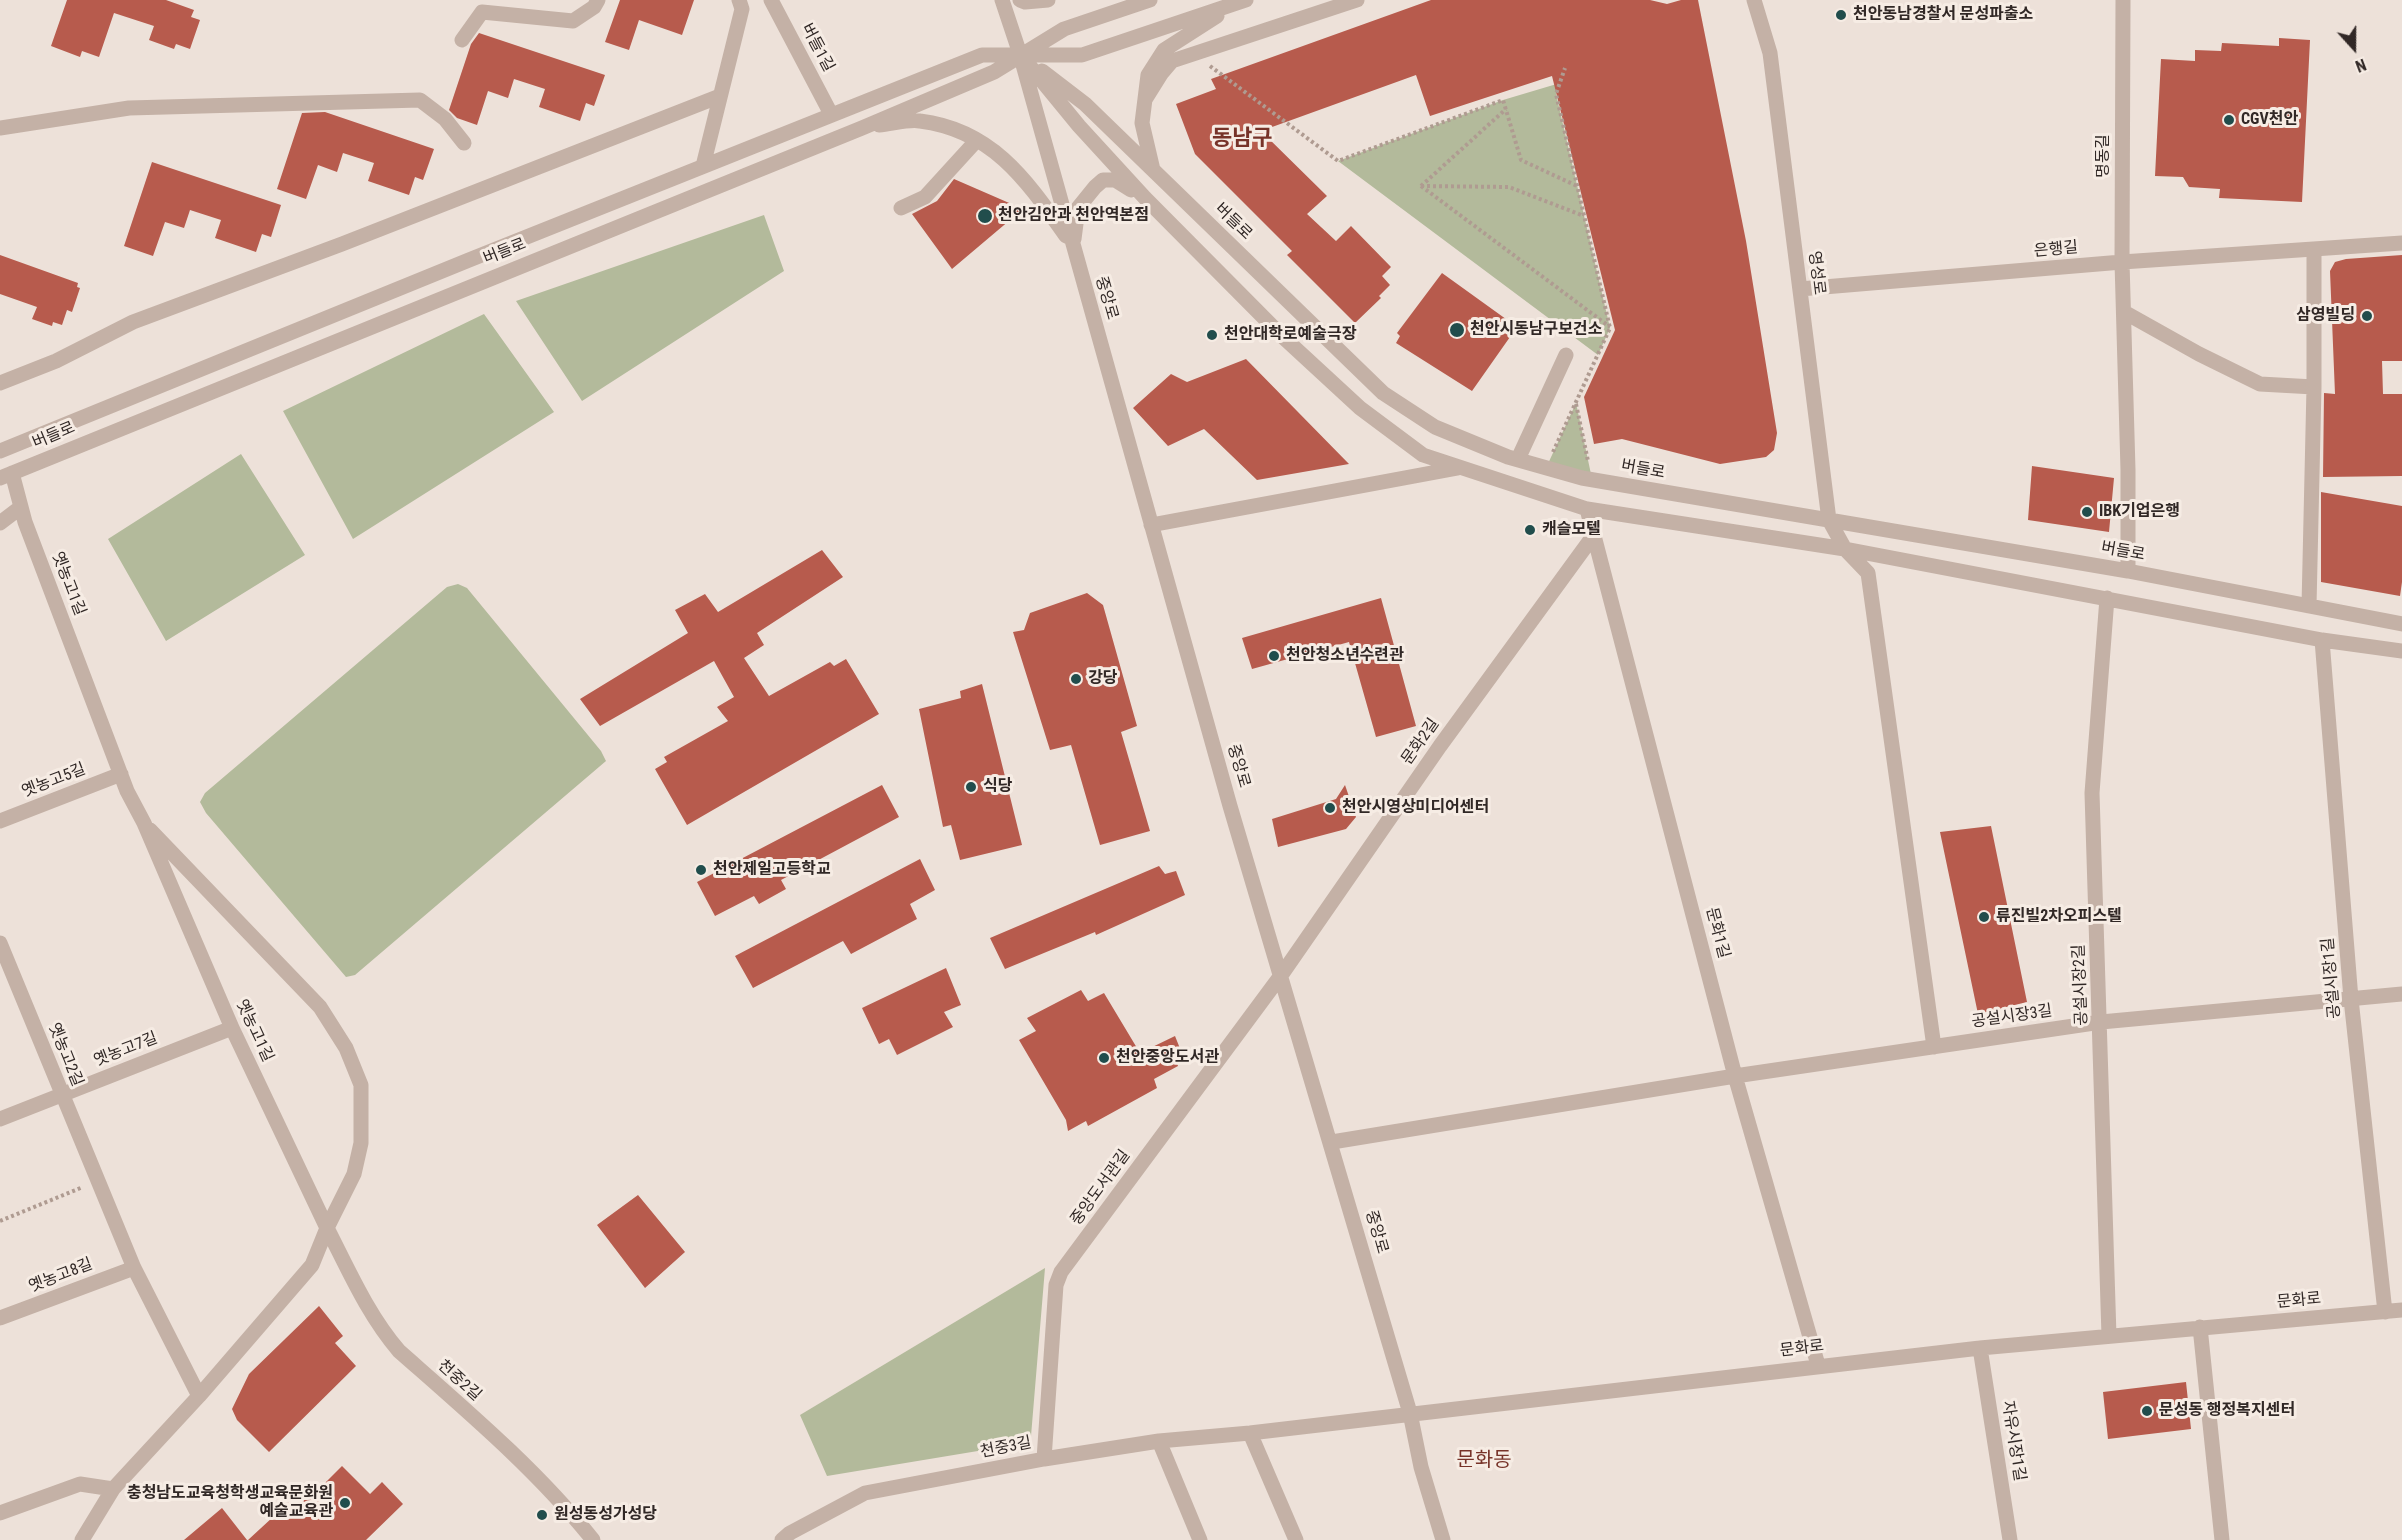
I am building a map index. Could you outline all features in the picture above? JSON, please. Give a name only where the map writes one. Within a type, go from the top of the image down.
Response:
[{"type":"street","points":[[462,40],[482,12],[573,21],[594,7],[598,0]]},
{"type":"street","points":[[704,166],[742,9],[739,0]]},
{"type":"street","name":"버들1길","points":[[771,0],[831,114]]},
{"type":"street","name":"중앙로","points":[[1002,0],[1020,54],[1230,806],[1332,1142],[1410,1413],[1421,1467],[1443,1540]]},
{"type":"street","points":[[1020,0],[1025,2],[1048,0]]},
{"type":"street","points":[[1020,54],[1064,29],[1150,0]]},
{"type":"street","points":[[1146,98],[1172,61],[1357,0]]},
{"type":"street","name":"영성로","points":[[1754,0],[1770,53],[1829,520],[1845,549],[1868,573],[1934,1047]]},
{"type":"street","name":"명동길","points":[[2123,0],[2122,262],[2128,571]]},
{"type":"street","points":[[1020,54],[1082,55],[1241,2]]},
{"type":"street","points":[[1153,170],[1142,123],[1148,75],[1164,50],[1241,2]]},
{"type":"street","points":[[1020,54],[1079,126],[1144,198],[1283,337],[1360,408],[1424,454],[1587,509],[1845,549],[2322,640],[2402,651]]},
{"type":"street","name":"버들로","points":[[6,475],[861,128],[994,72],[1020,54]]},
{"type":"street","name":"버들로","points":[[0,451],[982,55],[1020,54],[1085,104],[1383,393],[1435,427],[1518,459],[1592,480],[2128,571],[2402,624]]},
{"type":"street","points":[[0,383],[56,361],[133,322],[342,244],[720,96]]},
{"type":"street","points":[[0,128],[129,108],[420,100],[445,119],[464,143]]},
{"type":"street","points":[[861,128],[919,120],[961,130],[1004,157],[1032,189],[1072,245]]},
{"type":"street","points":[[901,208],[925,197],[977,140]]},
{"type":"street","points":[[1072,245],[1078,208],[1103,180],[1115,180],[1144,198]]},
{"type":"street","name":"은행길","points":[[1800,290],[2122,262],[2402,243]]},
{"type":"street","points":[[2309,606],[2314,387],[2314,249]]},
{"type":"street","points":[[2124,312],[2199,354],[2260,384],[2314,387]]},
{"type":"street","points":[[1518,459],[1566,355]]},
{"type":"street","points":[[1151,525],[1461,467]]},
{"type":"street","name":"옛농고1길","points":[[6,475],[21,507],[121,774],[232,1028],[327,1228]]},
{"type":"street","points":[[0,523],[21,507]]},
{"type":"street","name":"문화1길","points":[[1587,509],[1735,1076],[1818,1365]]},
{"type":"street","name":"문화2길","points":[[1282,974],[1440,746],[1594,535]]},
{"type":"street","name":"공설시장2길","points":[[2108,598],[2092,793],[2101,1022],[2109,1336]]},
{"type":"street","name":"공설시장1길","points":[[2322,640],[2351,999],[2385,1312]]},
{"type":"street","name":"옛농고5길","points":[[0,821],[121,774]]},
{"type":"street","points":[[82,1540],[113,1489],[199,1396],[312,1265],[327,1228],[354,1174],[361,1143],[361,1085],[346,1048],[320,1006],[144,824]]},
{"type":"street","name":"옛농고2길","points":[[0,943],[4,964],[62,1094],[134,1268],[199,1396]]},
{"type":"street","name":"중앙도서관길","points":[[1044,1459],[1056,1285],[1061,1272],[1282,974]]},
{"type":"street","name":"공설시장3길","points":[[1332,1142],[1735,1076],[2101,1022],[2402,994]]},
{"type":"street","name":"옛농고7길","points":[[0,1119],[232,1028]]},
{"type":"street","name":"천중2길","points":[[327,1228],[365,1302],[387,1337],[399,1351],[530,1471],[573,1514],[593,1540]]},
{"type":"street","name":"옛농고8길","points":[[0,1318],[134,1268]]},
{"type":"street","name":"문화로","points":[[1410,1413],[1980,1348],[2402,1310]]},
{"type":"street","points":[[2200,1328],[2222,1540]]},
{"type":"street","name":"자유시장1길","points":[[1980,1348],[2010,1540]]},
{"type":"street","name":"천중3길","points":[[782,1540],[790,1533],[866,1493],[1044,1459],[1159,1441],[1250,1433],[1410,1413]]},
{"type":"street","points":[[1250,1433],[1296,1540]]},
{"type":"street","points":[[1159,1441],[1200,1540]]},
{"type":"street","points":[[0,1513],[80,1484],[113,1489]]},
{"type":"path","points":[[1192,54],[1338,161],[1503,100],[1521,160],[1577,186]]},
{"type":"path","points":[[1546,468],[1610,328],[1556,94],[1565,68]]},
{"type":"path","points":[[1420,186],[1506,109]]},
{"type":"path","points":[[1420,186],[1509,187],[1584,216]]},
{"type":"path","points":[[1420,186],[1610,328]]},
{"type":"path","points":[[1576,403],[1592,480]]},
{"type":"path","points":[[0,1221],[98,1181]]},
{"type":"green space","points":[[1560,83],[1556,94],[1610,328],[1598,355],[1338,161],[1503,100]]},
{"type":"green space","points":[[764,215],[784,271],[582,401],[516,301]]},
{"type":"green space","points":[[484,314],[554,412],[353,539],[283,411]]},
{"type":"green space","points":[[1576,403],[1592,479],[1546,468]]},
{"type":"green space","points":[[241,454],[305,555],[166,641],[108,539]]},
{"type":"green space","points":[[458,584],[467,588],[601,751],[606,761],[355,975],[346,977],[206,813],[200,802],[205,793],[447,587]]},
{"type":"green space","points":[[1045,1268],[1031,1436],[1020,1444],[827,1476],[800,1415]]},
{"type":"building","points":[[67,0],[166,0],[194,10],[191,17],[200,20],[190,49],[176,44],[174,49],[149,40],[154,26],[114,13],[99,57],[82,51],[80,57],[51,46]]},
{"type":"building","points":[[620,0],[694,0],[682,35],[639,20],[629,50],[605,42]]},
{"type":"building","points":[[1431,0],[1650,0],[1667,4],[1681,0],[1698,0],[1746,241],[1777,433],[1774,450],[1766,457],[1720,464],[1622,439],[1594,444],[1584,397],[1615,330],[1552,76],[1430,116],[1416,75],[1261,131],[1327,196],[1307,214],[1336,241],[1351,226],[1391,267],[1382,276],[1390,285],[1379,296],[1381,298],[1355,323],[1287,255],[1292,251],[1195,154],[1176,104],[1216,89],[1211,79]]},
{"type":"building","points":[[479,33],[605,75],[594,106],[586,103],[580,121],[539,107],[545,89],[514,79],[508,98],[488,91],[477,125],[457,118],[449,110],[471,44]]},
{"type":"building","points":[[2279,38],[2310,40],[2302,202],[2219,198],[2220,189],[2189,187],[2183,177],[2155,176],[2161,59],[2195,61],[2195,50],[2221,51],[2222,43],[2279,46]]},
{"type":"building","points":[[325,112],[434,149],[423,180],[415,177],[409,195],[368,181],[374,163],[343,153],[337,172],[318,165],[306,199],[277,189],[302,113]]},
{"type":"building","points":[[152,162],[281,205],[271,237],[262,234],[256,252],[215,238],[221,220],[190,210],[184,228],[165,222],[153,256],[124,246]]},
{"type":"building","points":[[954,179],[1023,209],[952,269],[912,214],[937,201]]},
{"type":"building","points":[[0,255],[78,283],[77,287],[80,288],[72,312],[67,310],[62,325],[53,322],[52,326],[32,319],[37,307],[0,294]]},
{"type":"building","points":[[2402,255],[2402,361],[2382,361],[2383,394],[2402,394],[2402,476],[2323,477],[2324,393],[2335,394],[2330,271],[2335,262],[2346,259]]},
{"type":"building","name":"천안시동남구보건소","points":[[1442,273],[1517,327],[1472,391],[1396,343],[1400,336],[1397,333]]},
{"type":"building","points":[[1246,359],[1349,464],[1257,480],[1204,429],[1168,446],[1133,408],[1171,374],[1187,382]]},
{"type":"building","points":[[2032,466],[2114,478],[2109,532],[2028,520]]},
{"type":"building","points":[[2321,492],[2402,506],[2400,596],[2321,582]]},
{"type":"building","points":[[822,550],[843,577],[757,633],[764,645],[744,658],[769,696],[830,662],[834,666],[846,659],[879,714],[687,825],[655,769],[667,762],[664,757],[728,721],[717,707],[734,697],[714,661],[600,726],[580,699],[688,633],[675,610],[705,594],[718,612]]},
{"type":"building","name":"강당","points":[[1087,593],[1103,605],[1137,726],[1121,732],[1150,831],[1100,845],[1071,745],[1050,750],[1013,632],[1024,630],[1030,613]]},
{"type":"building","name":"천안청소년수련관","points":[[1381,598],[1416,726],[1376,737],[1349,642],[1252,669],[1242,638]]},
{"type":"building","name":"식당","points":[[982,684],[1022,845],[960,860],[951,825],[943,827],[919,709],[961,698],[960,691]]},
{"type":"building","points":[[882,785],[899,817],[781,880],[786,889],[759,904],[754,896],[715,916],[697,882]]},
{"type":"building","name":"천안시영상미디어센터","points":[[1345,785],[1356,817],[1346,829],[1278,847],[1272,819],[1336,799]]},
{"type":"building","name":"류진빌2차오피스텔","points":[[1991,826],[2027,1002],[1978,1014],[1940,832]]},
{"type":"building","points":[[920,859],[935,890],[910,904],[917,919],[851,954],[843,941],[753,988],[735,956]]},
{"type":"building","points":[[1159,866],[1165,874],[1176,871],[1185,895],[1096,935],[1095,932],[1005,969],[990,938]]},
{"type":"building","points":[[946,968],[961,1005],[944,1012],[953,1027],[897,1055],[889,1039],[879,1044],[862,1008]]},
{"type":"building","name":"천안중앙도서관","points":[[1081,990],[1088,1001],[1104,993],[1140,1053],[1175,1036],[1183,1056],[1176,1060],[1178,1066],[1154,1079],[1157,1088],[1088,1126],[1086,1121],[1068,1131],[1066,1120],[1019,1040],[1036,1031],[1027,1018]]},
{"type":"building","points":[[638,1195],[685,1252],[645,1288],[597,1225]]},
{"type":"building","points":[[319,1306],[343,1336],[335,1343],[356,1366],[269,1452],[237,1420],[232,1409],[249,1374]]},
{"type":"building","name":"문성동 행정복지센터","points":[[2186,1382],[2191,1429],[2108,1439],[2103,1392]]},
{"type":"building","name":"충청남도교육청학생교육문화원 예술교육관","points":[[342,1466],[370,1494],[382,1482],[403,1504],[366,1540],[248,1540],[311,1482],[318,1490]]},
{"type":"building","points":[[222,1508],[247,1540],[184,1540]]},
{"type":"place","name":"천안동남경찰서 문성파출소","points":[[1841,15]]},
{"type":"place","name":"CGV천안","points":[[2229,120]]},
{"type":"place","name":"천안김안과 천안역본점","points":[[985,216]]},
{"type":"place","name":"삼영빌딩","points":[[2367,316]]},
{"type":"place","name":"천안시동남구보건소","points":[[1457,330]]},
{"type":"place","name":"천안대학로예술극장","points":[[1212,335]]},
{"type":"place","name":"IBK기업은행","points":[[2087,512]]},
{"type":"place","name":"캐슬모텔","points":[[1530,530]]},
{"type":"place","name":"천안청소년수련관","points":[[1274,656]]},
{"type":"place","name":"강당","points":[[1076,679]]},
{"type":"place","name":"식당","points":[[971,787]]},
{"type":"place","name":"천안시영상미디어센터","points":[[1330,808]]},
{"type":"place","name":"천안제일고등학교","points":[[701,870]]},
{"type":"place","name":"류진빌2차오피스텔","points":[[1984,917]]},
{"type":"place","name":"천안중앙도서관","points":[[1104,1058]]},
{"type":"place","name":"문성동 행정복지센터","points":[[2147,1411]]},
{"type":"place","name":"충청남도교육청학생교육문화원 예술교육관","points":[[345,1503]]},
{"type":"place","name":"원성동성가성당","points":[[542,1515]]},
{"type":"district","name":"동남구","points":[[1242,139]]},
{"type":"district","name":"문화동","points":[[1484,1461]]}]
